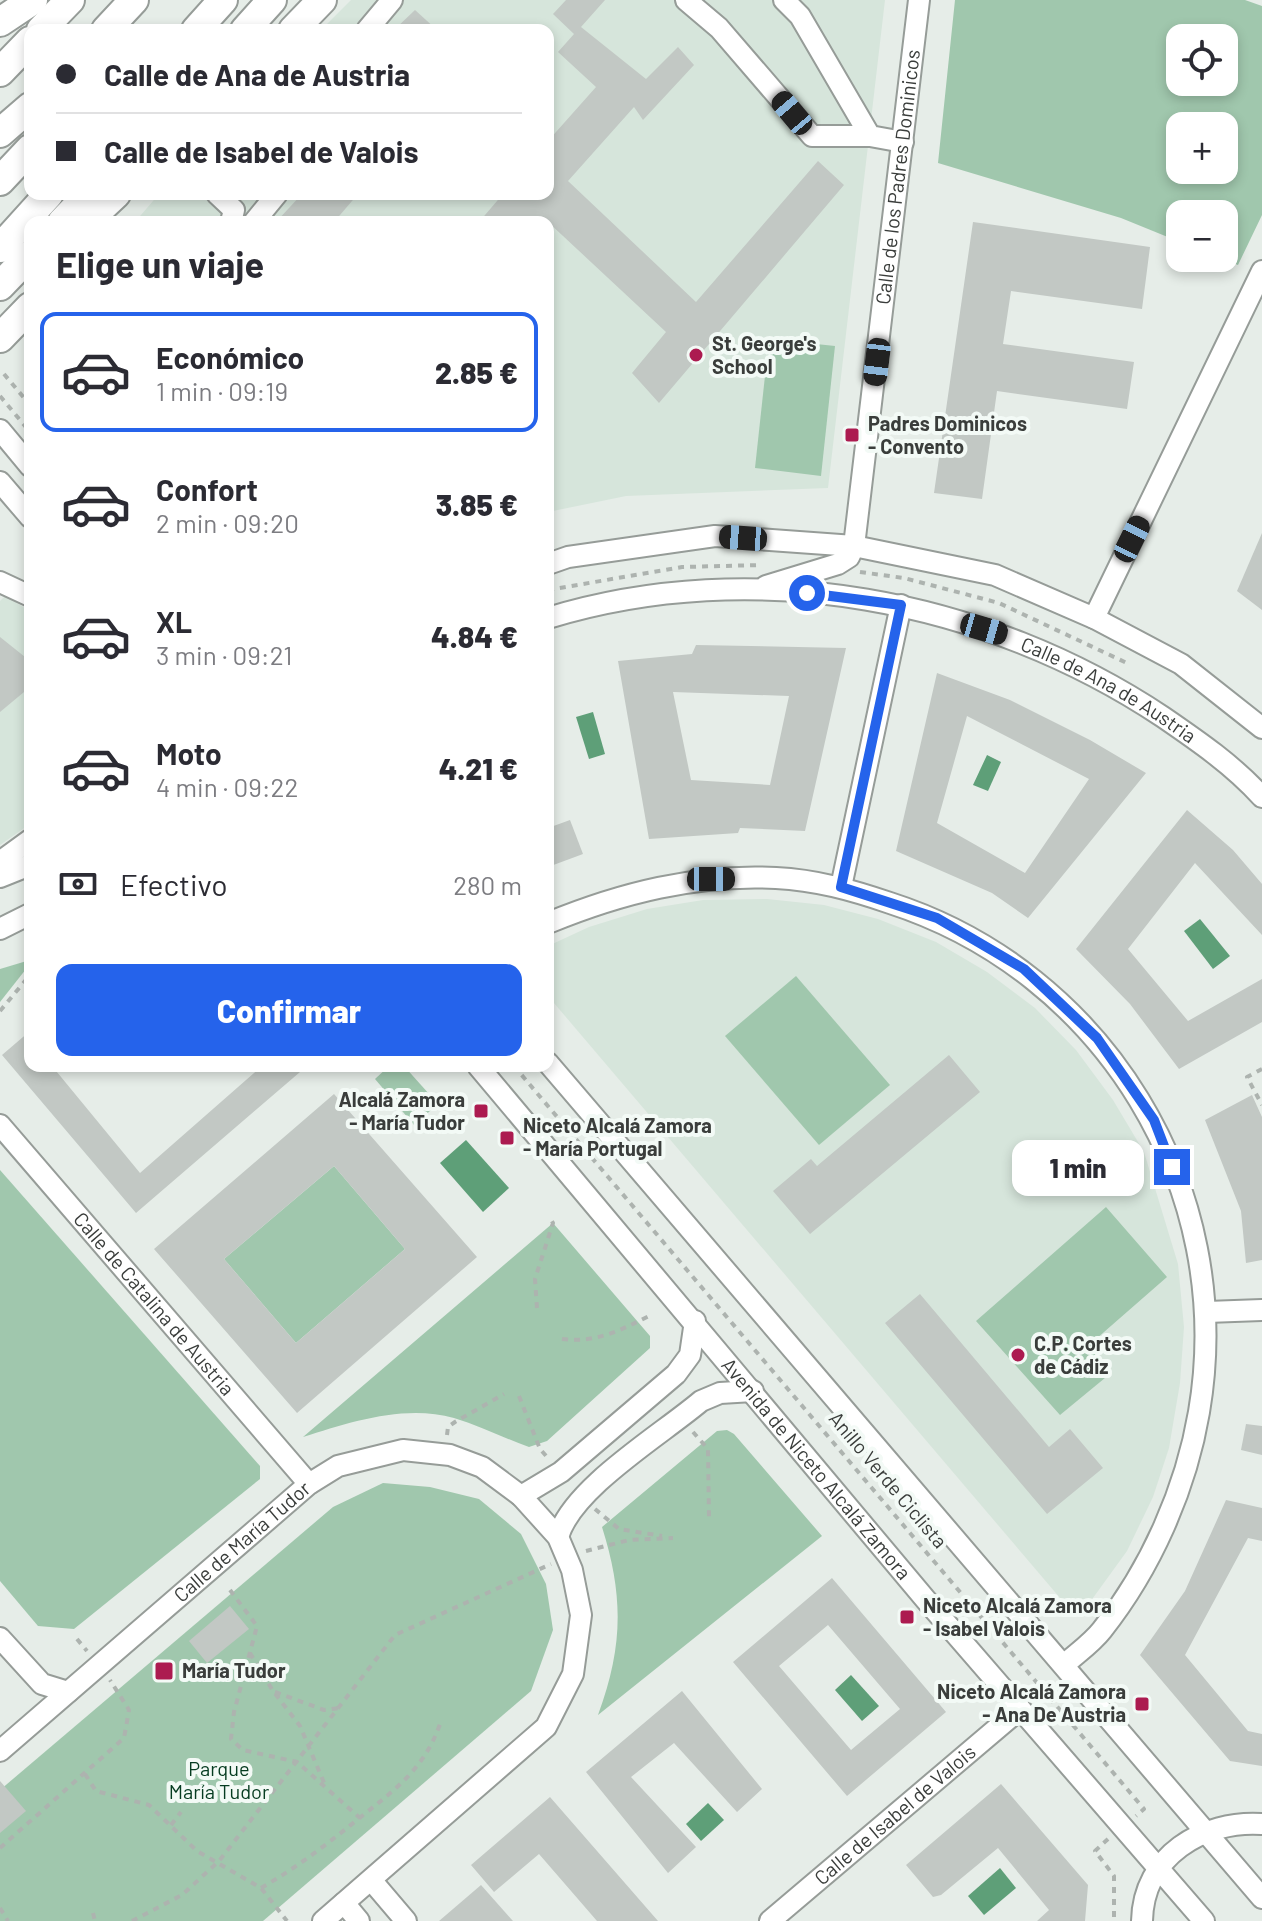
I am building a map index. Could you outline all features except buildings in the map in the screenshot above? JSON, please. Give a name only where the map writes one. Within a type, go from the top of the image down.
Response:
[{"type":"highway","points":[[0,22],[33,0]]},
{"type":"highway","points":[[47,24],[70,0]]},
{"type":"highway","points":[[112,24],[134,0]]},
{"type":"highway","points":[[137,24],[157,0]]},
{"type":"highway","points":[[201,24],[223,0]]},
{"type":"highway","points":[[250,24],[272,0]]},
{"type":"highway","points":[[299,24],[322,0]]},
{"type":"highway","points":[[0,72],[24,47]]},
{"type":"highway","points":[[0,133],[24,112]]},
{"type":"highway","points":[[0,181],[24,155]]},
{"type":"highway","points":[[29,216],[44,200]]},
{"type":"highway","points":[[68,216],[83,200]]},
{"type":"highway","points":[[92,216],[110,200]]},
{"type":"highway","points":[[117,216],[132,200]]},
{"type":"highway","points":[[0,248],[24,222]]},
{"type":"highway","points":[[0,286],[24,261]]},
{"type":"highway","points":[[0,308],[24,284]]},
{"type":"highway","points":[[0,338],[24,313]]},
{"type":"street","points":[[372,24],[392,0]]},
{"type":"street","points":[[686,0],[719,28],[812,136],[870,136],[903,142]]},
{"type":"street","points":[[784,0],[800,16],[870,136]]},
{"type":"street","name":"Calle de los Padres Dominicos","points":[[854,546],[919,0]]},
{"type":"street","points":[[223,200],[234,210],[232,216]]},
{"type":"street","points":[[259,216],[272,200]]},
{"type":"street","points":[[1094,618],[1262,271]]},
{"type":"street","points":[[0,430],[24,459]]},
{"type":"street","points":[[0,482],[24,510]]},
{"type":"street","points":[[554,562],[568,557],[715,536],[854,546],[995,575],[1094,618],[1181,664],[1262,728]]},
{"type":"street","name":"Calle de Ana de Austria","points":[[755,590],[838,564],[849,557],[854,546]]},
{"type":"street","points":[[0,571],[24,582]]},
{"type":"street","points":[[0,582],[24,593]]},
{"type":"street","name":"Calle de Ana de Austria","points":[[554,616],[574,610],[695,590],[833,594],[901,605],[1011,637],[1116,686],[1209,748],[1260,793]]},
{"type":"street","points":[[841,887],[901,605]]},
{"type":"street","points":[[0,862],[24,844]]},
{"type":"street","points":[[0,877],[24,867]]},
{"type":"street","points":[[554,921],[646,889],[711,879],[776,878],[841,887],[937,918],[1024,969],[1097,1038],[1159,1134],[1191,1214],[1207,1312],[1205,1378],[1199,1417],[1174,1505],[1145,1563],[1102,1630],[1064,1665]]},
{"type":"street","points":[[0,929],[24,917]]},
{"type":"street","points":[[554,1070],[1262,1898]]},
{"type":"street","name":"Avenida de Niceto Alcalá Zamora","points":[[483,1072],[1020,1709],[1204,1921]]},
{"type":"street","name":"Calle de Catalina de Austria","points":[[0,1125],[309,1484]]},
{"type":"street","points":[[1207,1312],[1262,1310]]},
{"type":"street","points":[[521,1496],[561,1472],[676,1374],[690,1355],[695,1321]]},
{"type":"street","points":[[562,1546],[563,1519],[582,1496],[701,1401],[720,1393],[753,1391]]},
{"type":"street","name":"Calle de María Tudor","points":[[1,1742],[68,1692],[309,1484],[338,1466],[403,1450],[450,1455],[482,1467],[521,1496],[562,1546],[581,1615],[573,1674],[546,1727],[323,1921]]},
{"type":"street","points":[[0,1638],[42,1684],[68,1692]]},
{"type":"street","name":"Calle de Isabel de Valois","points":[[770,1921],[1020,1709]]},
{"type":"street","points":[[1142,1921],[1147,1891],[1159,1868],[1179,1846],[1204,1830],[1235,1822],[1262,1824]]},
{"type":"street","points":[[372,1881],[406,1921]]},
{"type":"street","points":[[344,1903],[359,1921]]},
{"type":"path","points":[[4,374],[24,398]]},
{"type":"path","points":[[0,396],[24,425]]},
{"type":"path","points":[[0,1011],[24,982]]},
{"type":"path","points":[[1262,1069],[1247,1077],[1262,1105]]},
{"type":"path","name":"Anillo Verde Ciclista","points":[[519,1072],[1144,1809],[1095,1851],[1114,1876],[1114,1921]]},
{"type":"path","points":[[537,1308],[535,1279],[553,1223],[550,1218]]},
{"type":"path","points":[[562,1339],[582,1342],[608,1337],[649,1316]]},
{"type":"path","points":[[447,1435],[448,1427],[504,1394]]},
{"type":"path","points":[[693,1432],[708,1449],[709,1517]]},
{"type":"path","points":[[132,1921],[182,1895],[219,1861],[395,1635],[562,1546],[673,1538]]},
{"type":"path","points":[[230,1590],[257,1626],[234,1712],[231,1739],[243,1750],[297,1762],[360,1818]]},
{"type":"path","points":[[250,1653],[273,1691],[300,1726],[326,1787]]},
{"type":"path","points":[[0,1848],[124,1738],[129,1710],[99,1666]]},
{"type":"path","points":[[273,1691],[324,1710],[341,1708]]},
{"type":"path","points":[[261,1888],[294,1869],[393,1794],[418,1768],[440,1724]]},
{"type":"path","points":[[85,1774],[96,1791],[149,1805],[197,1851],[261,1888],[287,1921]]},
{"type":"path","points":[[171,1825],[181,1812]]},
{"type":"path","points":[[0,1908],[8,1921]]},
{"type":"path","points":[[93,1913],[95,1921]]},
{"type":"shaded area","name":"St. George's School","points":[[351,0],[885,0],[828,488],[626,496],[554,511],[554,216],[140,216],[154,200],[554,200],[554,24],[327,24]]},
{"type":"shaded area","points":[[5,596],[24,607],[24,828],[0,845],[0,601]]},
{"type":"shaded area","points":[[593,712],[605,754],[589,759],[576,717]]},
{"type":"shaded area","points":[[987,755],[1001,762],[988,791],[973,785]]},
{"type":"shaded area","points":[[767,899],[824,905],[878,919],[936,942],[987,972],[1035,1008],[1076,1050],[1113,1100],[1144,1152],[1178,1264],[1184,1327],[1180,1383],[1169,1448],[1153,1497],[1127,1551],[1085,1609],[1073,1609],[1066,1605],[554,1003],[554,943],[589,927],[647,909],[703,900]]},
{"type":"shaded area","points":[[1200,919],[1230,956],[1213,969],[1184,931]]},
{"type":"shaded area","points":[[466,1140],[509,1188],[483,1212],[440,1163]]},
{"type":"shaded area","points":[[851,1675],[879,1706],[862,1721],[835,1690]]},
{"type":"shaded area","points":[[708,1803],[724,1820],[701,1841],[686,1824]]},
{"type":"shaded area","points":[[1000,1868],[1016,1888],[984,1915],[968,1896]]},
{"type":"green space","points":[[955,0],[1245,0],[1262,6],[1262,215],[1238,265],[1238,200],[1166,200],[1166,236],[1121,218],[938,163]]},
{"type":"green space","points":[[769,339],[835,346],[821,476],[755,468]]},
{"type":"green space","points":[[24,962],[24,972],[0,1002],[0,969]]},
{"type":"green space","points":[[796,976],[890,1085],[819,1145],[725,1036]]},
{"type":"green space","points":[[383,1072],[409,1072],[438,1104],[414,1125],[375,1079]]},
{"type":"green space","points":[[334,1166],[405,1249],[296,1343],[224,1259]]},
{"type":"green space","points":[[0,1170],[260,1466],[260,1479],[74,1629],[38,1626],[0,1581]]},
{"type":"green space","points":[[1106,1207],[1167,1277],[1088,1346],[1111,1373],[1060,1415],[976,1321]]},
{"type":"green space","points":[[553,1223],[650,1336],[650,1348],[547,1441],[529,1447],[454,1418],[416,1413],[359,1421],[303,1437]]},
{"type":"green space","points":[[727,1430],[734,1434],[822,1536],[598,1715],[612,1667],[618,1622],[614,1576],[602,1527],[717,1431]]},
{"type":"green space","name":"Parque María Tudor","points":[[383,1483],[430,1487],[479,1499],[521,1534],[546,1584],[553,1630],[531,1691],[263,1921],[0,1921],[0,1790],[333,1507]]},
{"type":"place","name":"St. George's School","points":[[696,355]]},
{"type":"place","name":"Padres Dominicos - Convento","points":[[852,435]]},
{"type":"place","name":"Alcalá Zamora - María Tudor","points":[[481,1111]]},
{"type":"place","name":"Niceto Alcalá Zamora - María Portugal","points":[[507,1138]]},
{"type":"place","name":"C.P. Cortes de Cádiz","points":[[1018,1355]]},
{"type":"place","name":"Niceto Alcalá Zamora - Isabel Valois","points":[[907,1617]]},
{"type":"place","name":"María Tudor","points":[[164,1671]]},
{"type":"place","name":"Niceto Alcalá Zamora - Ana De Austria","points":[[1142,1704]]},
{"type":"route","points":[[807,593],[901,605],[841,887],[937,918],[1024,969],[1097,1038],[1154,1120],[1172,1167]]}]
